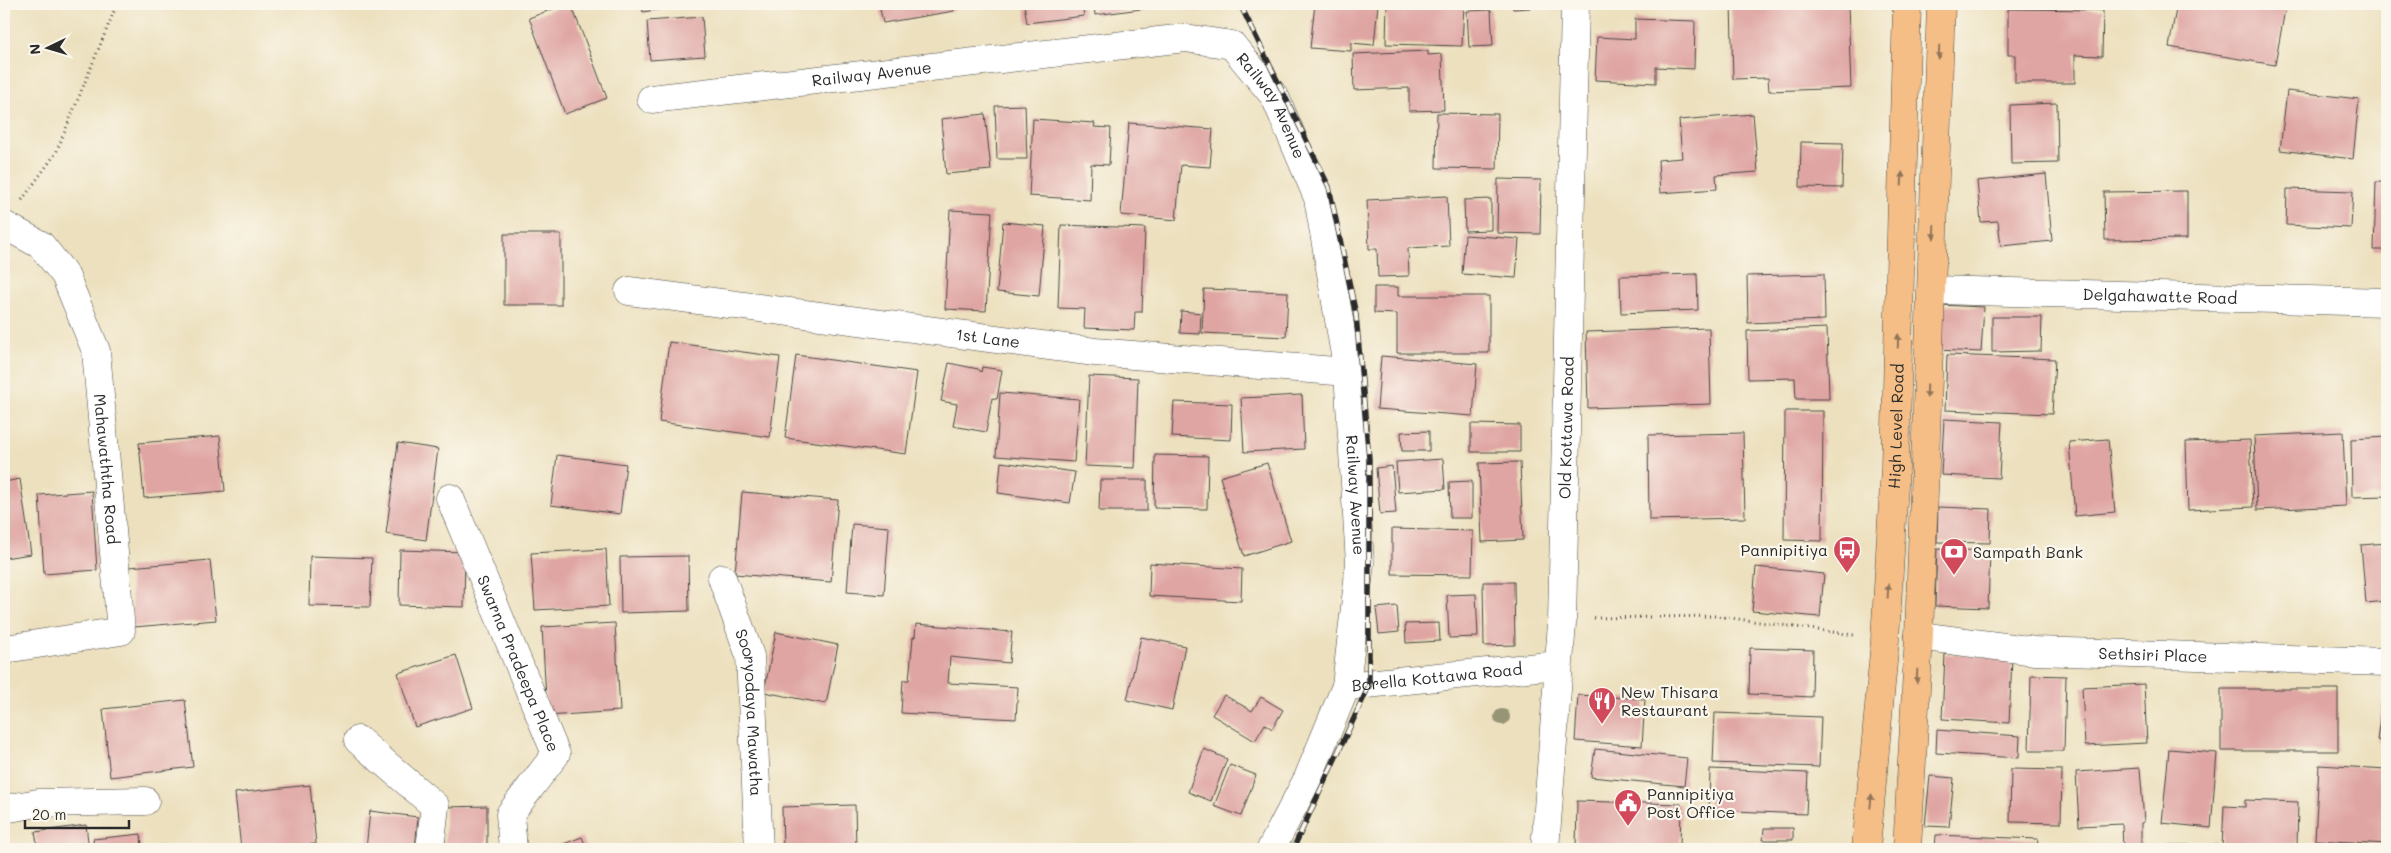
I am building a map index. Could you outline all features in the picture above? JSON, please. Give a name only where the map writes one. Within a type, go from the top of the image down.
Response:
[{"type":"highway","name":"High Level Road","points":[[1866,849],[1885,640],[1895,467],[1907,4]]},
{"type":"highway","name":"High Level Road","points":[[1908,849],[1919,636],[1941,4]]},
{"type":"street","name":"Old Kottawa Road","points":[[1545,849],[1562,623],[1576,4]]},
{"type":"street","name":"Railway Avenue","points":[[651,100],[1185,38],[1232,45],[1275,97],[1318,198],[1348,372],[1360,563],[1346,686]]},
{"type":"street","name":"Mahawaththa Road","points":[[4,225],[41,245],[65,276],[96,352],[121,631],[5,649],[4,652]]},
{"type":"street","name":"Delgahawatte Road","points":[[1932,290],[2387,302]]},
{"type":"street","name":"1st Lane","points":[[629,291],[1095,352],[1348,372]]},
{"type":"street","name":"Swarna Pradeepa Place","points":[[450,498],[556,754],[510,814],[514,849]]},
{"type":"street","name":"Sooryodaya Mawatha","points":[[722,578],[750,656],[759,849]]},
{"type":"street","name":"Sethsiri Place","points":[[1919,636],[2035,652],[2387,662]]},
{"type":"street","name":"Borella Kottawa Road","points":[[1271,849],[1308,778],[1346,686],[1558,665]]},
{"type":"street","points":[[358,740],[435,806],[430,849]]},
{"type":"street","points":[[4,809],[38,803],[145,801]]},
{"type":"path","points":[[21,201],[56,153],[117,4]]},
{"type":"path","points":[[1562,623],[1583,619],[1716,616],[1885,640]]},
{"type":"building","points":[[566,4],[571,4],[607,98],[565,114],[529,18]]},
{"type":"building","points":[[641,4],[686,4],[686,5],[643,12]]},
{"type":"building","points":[[879,4],[953,4],[954,11],[883,23]]},
{"type":"building","points":[[1024,4],[1082,4],[1084,16],[1027,23]]},
{"type":"building","points":[[1094,4],[1164,4],[1164,6],[1095,15]]},
{"type":"building","points":[[1315,4],[1378,4],[1374,45],[1351,43],[1351,51],[1310,48]]},
{"type":"building","points":[[1387,4],[1464,4],[1462,46],[1386,44]]},
{"type":"building","points":[[1512,4],[1530,4],[1530,8],[1513,9]]},
{"type":"building","points":[[1731,4],[1848,4],[1851,88],[1769,91],[1768,78],[1733,79]]},
{"type":"building","points":[[2177,4],[2286,4],[2275,65],[2169,47]]},
{"type":"building","points":[[2008,9],[2103,10],[2102,56],[2075,55],[2075,83],[2015,83],[2015,55],[2008,55]]},
{"type":"building","points":[[1491,10],[1493,46],[1469,47],[1467,11]]},
{"type":"building","points":[[702,17],[705,56],[650,60],[647,21]]},
{"type":"building","points":[[1635,19],[1695,21],[1694,69],[1656,67],[1656,83],[1595,80],[1597,37],[1635,39]]},
{"type":"building","points":[[1428,51],[1428,55],[1442,54],[1444,110],[1409,111],[1409,88],[1354,90],[1353,54]]},
{"type":"building","points":[[2287,91],[2359,99],[2353,159],[2280,150]]},
{"type":"building","points":[[2057,103],[2058,163],[2011,164],[2010,105]]},
{"type":"building","points":[[1025,105],[1027,159],[997,159],[995,106]]},
{"type":"building","points":[[1437,113],[1498,114],[1497,169],[1436,168]]},
{"type":"building","points":[[985,114],[991,170],[946,174],[941,119]]},
{"type":"building","points":[[1753,114],[1758,172],[1716,175],[1717,189],[1660,193],[1658,160],[1682,158],[1679,120]]},
{"type":"building","points":[[1033,119],[1095,123],[1094,127],[1111,128],[1109,165],[1091,164],[1090,200],[1029,196]]},
{"type":"building","points":[[1129,123],[1213,129],[1210,167],[1181,165],[1176,220],[1121,215]]},
{"type":"building","points":[[1801,142],[1843,143],[1842,188],[1800,187]]},
{"type":"building","points":[[2046,174],[2052,241],[2001,246],[1998,221],[1981,222],[1977,181]]},
{"type":"building","points":[[1498,179],[1541,180],[1540,234],[1497,233]]},
{"type":"building","points":[[2376,182],[2387,182],[2387,250],[2374,250]]},
{"type":"building","points":[[2287,189],[2353,191],[2351,228],[2286,225]]},
{"type":"building","points":[[2187,191],[2187,239],[2105,240],[2104,192]]},
{"type":"building","points":[[1447,196],[1449,246],[1408,248],[1409,276],[1378,277],[1377,249],[1369,249],[1367,200]]},
{"type":"building","points":[[1491,199],[1491,230],[1465,231],[1464,200]]},
{"type":"building","points":[[950,210],[992,212],[986,311],[945,309]]},
{"type":"building","points":[[1003,222],[1045,226],[1039,296],[997,292]]},
{"type":"building","points":[[1061,225],[1145,228],[1142,312],[1135,312],[1134,330],[1084,328],[1085,309],[1058,308]]},
{"type":"building","points":[[504,234],[561,234],[561,305],[504,305]]},
{"type":"building","points":[[1465,235],[1519,239],[1516,278],[1462,274]]},
{"type":"building","points":[[1697,274],[1698,310],[1621,313],[1620,276]]},
{"type":"building","points":[[1824,274],[1825,320],[1748,323],[1747,276]]},
{"type":"building","points":[[1374,287],[1398,287],[1398,296],[1489,296],[1489,353],[1397,353],[1397,314],[1374,313]]},
{"type":"building","points":[[1204,289],[1288,292],[1286,337],[1202,333]]},
{"type":"building","points":[[1939,305],[1984,307],[1981,352],[1936,350]]},
{"type":"building","points":[[1181,311],[1201,313],[1200,334],[1180,333]]},
{"type":"building","points":[[1992,317],[2042,317],[2041,351],[1992,352]]},
{"type":"building","points":[[1709,328],[1711,404],[1588,408],[1586,332]]},
{"type":"building","points":[[1827,328],[1829,399],[1796,399],[1795,378],[1748,379],[1747,331]]},
{"type":"building","points":[[669,342],[780,357],[770,437],[659,422]]},
{"type":"building","points":[[796,355],[917,372],[906,454],[785,438]]},
{"type":"building","points":[[1947,355],[2055,359],[2052,414],[1945,410]]},
{"type":"building","points":[[1381,356],[1477,364],[1473,416],[1377,409]]},
{"type":"building","points":[[949,363],[978,369],[981,372],[982,367],[1002,370],[997,399],[992,398],[986,432],[953,426],[957,404],[941,401]]},
{"type":"building","points":[[1089,376],[1138,378],[1135,468],[1085,466]]},
{"type":"building","points":[[1000,393],[1079,399],[1074,462],[996,456]]},
{"type":"building","points":[[1302,395],[1304,449],[1244,452],[1241,398]]},
{"type":"building","points":[[1174,402],[1232,404],[1231,440],[1172,437]]},
{"type":"building","points":[[1785,411],[1823,411],[1822,541],[1784,540]]},
{"type":"building","points":[[1944,419],[2002,422],[1999,478],[1941,475]]},
{"type":"building","points":[[1471,424],[1520,425],[1520,452],[1471,452]]},
{"type":"building","points":[[1429,431],[1429,451],[1402,451],[1401,432]]},
{"type":"building","points":[[2343,432],[2346,506],[2257,510],[2254,436]]},
{"type":"building","points":[[1743,433],[1745,518],[1649,520],[1648,435]]},
{"type":"building","points":[[220,436],[225,491],[144,498],[139,443]]},
{"type":"building","points":[[2387,437],[2387,496],[2352,497],[2351,439]]},
{"type":"building","points":[[2108,439],[2115,512],[2075,516],[2069,442]]},
{"type":"building","points":[[2250,440],[2253,507],[2188,510],[2186,442]]},
{"type":"building","points":[[398,443],[438,449],[426,540],[386,534]]},
{"type":"building","points":[[557,455],[626,464],[620,514],[551,505]]},
{"type":"building","points":[[1155,455],[1208,456],[1207,509],[1154,508]]},
{"type":"building","points":[[1443,459],[1445,489],[1398,492],[1396,462]]},
{"type":"building","points":[[1001,462],[1075,472],[1070,503],[998,493]]},
{"type":"building","points":[[1520,462],[1523,540],[1482,542],[1479,463]]},
{"type":"building","points":[[1267,463],[1291,541],[1244,556],[1220,477]]},
{"type":"building","points":[[1392,466],[1396,513],[1380,514],[1376,468]]},
{"type":"building","points":[[20,479],[31,554],[4,558],[4,482]]},
{"type":"building","points":[[1100,480],[1147,480],[1147,511],[1099,511]]},
{"type":"building","points":[[1472,481],[1472,518],[1450,518],[1449,482]]},
{"type":"building","points":[[92,491],[97,570],[44,574],[39,495]]},
{"type":"building","points":[[742,492],[838,500],[831,582],[735,574]]},
{"type":"building","points":[[1938,507],[1991,509],[1990,543],[1937,542]]},
{"type":"building","points":[[852,524],[889,527],[884,595],[847,592]]},
{"type":"building","points":[[1392,529],[1473,531],[1472,575],[1392,574]]},
{"type":"building","points":[[2387,543],[2387,601],[2366,603],[2361,545]]},
{"type":"building","points":[[606,549],[609,606],[535,610],[531,553]]},
{"type":"building","points":[[1937,549],[1990,551],[1988,608],[1935,606]]},
{"type":"building","points":[[400,550],[465,552],[464,607],[399,605]]},
{"type":"building","points":[[310,556],[372,558],[370,607],[309,606]]},
{"type":"building","points":[[688,556],[689,611],[621,613],[620,557]]},
{"type":"building","points":[[210,560],[216,620],[134,627],[129,567]]},
{"type":"building","points":[[1150,563],[1242,569],[1241,601],[1149,596]]},
{"type":"building","points":[[1756,567],[1824,574],[1820,617],[1752,611]]},
{"type":"building","points":[[1483,582],[1514,582],[1515,645],[1484,646]]},
{"type":"building","points":[[1476,594],[1478,637],[1449,638],[1447,595]]},
{"type":"building","points":[[1397,606],[1399,632],[1379,634],[1376,608]]},
{"type":"building","points":[[615,623],[620,711],[547,716],[542,627]]},
{"type":"building","points":[[1439,623],[1440,641],[1406,643],[1405,624]]},
{"type":"building","points":[[916,624],[1012,632],[1009,663],[950,657],[948,683],[1018,687],[1016,719],[901,713],[903,680],[909,680]]},
{"type":"building","points":[[776,632],[838,645],[826,704],[764,692]]},
{"type":"building","points":[[1141,637],[1185,646],[1172,710],[1127,700]]},
{"type":"building","points":[[1750,648],[1813,650],[1812,697],[1749,694]]},
{"type":"building","points":[[1945,654],[2012,658],[2009,723],[1942,719]]},
{"type":"building","points":[[456,655],[473,708],[415,727],[398,673]]},
{"type":"building","points":[[2031,675],[2066,676],[2064,751],[2029,751]]},
{"type":"building","points":[[2144,684],[2147,743],[2085,746],[2082,687]]},
{"type":"building","points":[[2221,689],[2338,689],[2338,751],[2221,751]]},
{"type":"building","points":[[1224,695],[1252,711],[1261,697],[1283,710],[1272,729],[1265,724],[1255,741],[1212,715]]},
{"type":"building","points":[[1578,695],[1645,699],[1642,746],[1575,741]]},
{"type":"building","points":[[185,700],[193,767],[110,777],[103,709]]},
{"type":"building","points":[[2382,704],[2387,705],[2387,742],[2377,740]]},
{"type":"building","points":[[1715,713],[1821,717],[1819,767],[1713,763]]},
{"type":"building","points":[[1937,730],[2020,736],[2019,758],[1936,753]]},
{"type":"building","points":[[1204,749],[1227,759],[1211,801],[1188,792]]},
{"type":"building","points":[[1595,749],[1687,758],[1684,786],[1591,777]]},
{"type":"building","points":[[2169,749],[2217,753],[2211,828],[2162,823]]},
{"type":"building","points":[[1230,765],[1256,775],[1241,816],[1214,806]]},
{"type":"building","points":[[2319,765],[2387,769],[2387,844],[2315,840]]},
{"type":"building","points":[[2140,768],[2144,822],[2141,823],[2141,849],[2123,849],[2122,824],[2079,826],[2076,772]]},
{"type":"building","points":[[1710,769],[1808,773],[1806,814],[1709,810]]},
{"type":"building","points":[[2011,769],[2062,770],[2061,823],[2010,822]]},
{"type":"building","points":[[1930,776],[1954,778],[1949,827],[1925,826]]},
{"type":"building","points":[[310,785],[316,844],[272,849],[241,849],[235,793]]},
{"type":"building","points":[[2245,800],[2298,802],[2297,849],[2222,847],[2224,806],[2245,807]]},
{"type":"building","name":"Pannipitiya Post Office","points":[[1577,801],[1681,804],[1680,849],[1576,849]]},
{"type":"building","points":[[855,805],[856,849],[783,849],[782,807]]},
{"type":"building","points":[[487,806],[487,849],[445,849],[445,807]]},
{"type":"building","points":[[370,811],[418,817],[415,849],[366,849]]},
{"type":"building","points":[[86,825],[89,849],[38,849],[35,832]]},
{"type":"building","points":[[1764,828],[1793,828],[1793,840],[1763,840]]},
{"type":"building","points":[[141,834],[142,849],[94,849],[93,839]]},
{"type":"building","points":[[1936,835],[2038,839],[2037,849],[1935,849]]},
{"type":"building","points":[[582,837],[587,849],[550,849]]},
{"type":"building","points":[[2169,845],[2218,845],[2218,849],[2169,849]]},
{"type":"railway","points":[[1240,4],[1329,187],[1356,315],[1369,459],[1369,686],[1293,849]]},
{"type":"place","name":"Pannipitiya","points":[[1847,574]]},
{"type":"place","name":"Sampath Bank","points":[[1954,576]]},
{"type":"place","name":"New Thisara Restaurant","points":[[1602,725]]},
{"type":"place","name":"Pannipitiya Post Office","points":[[1628,827]]}]
